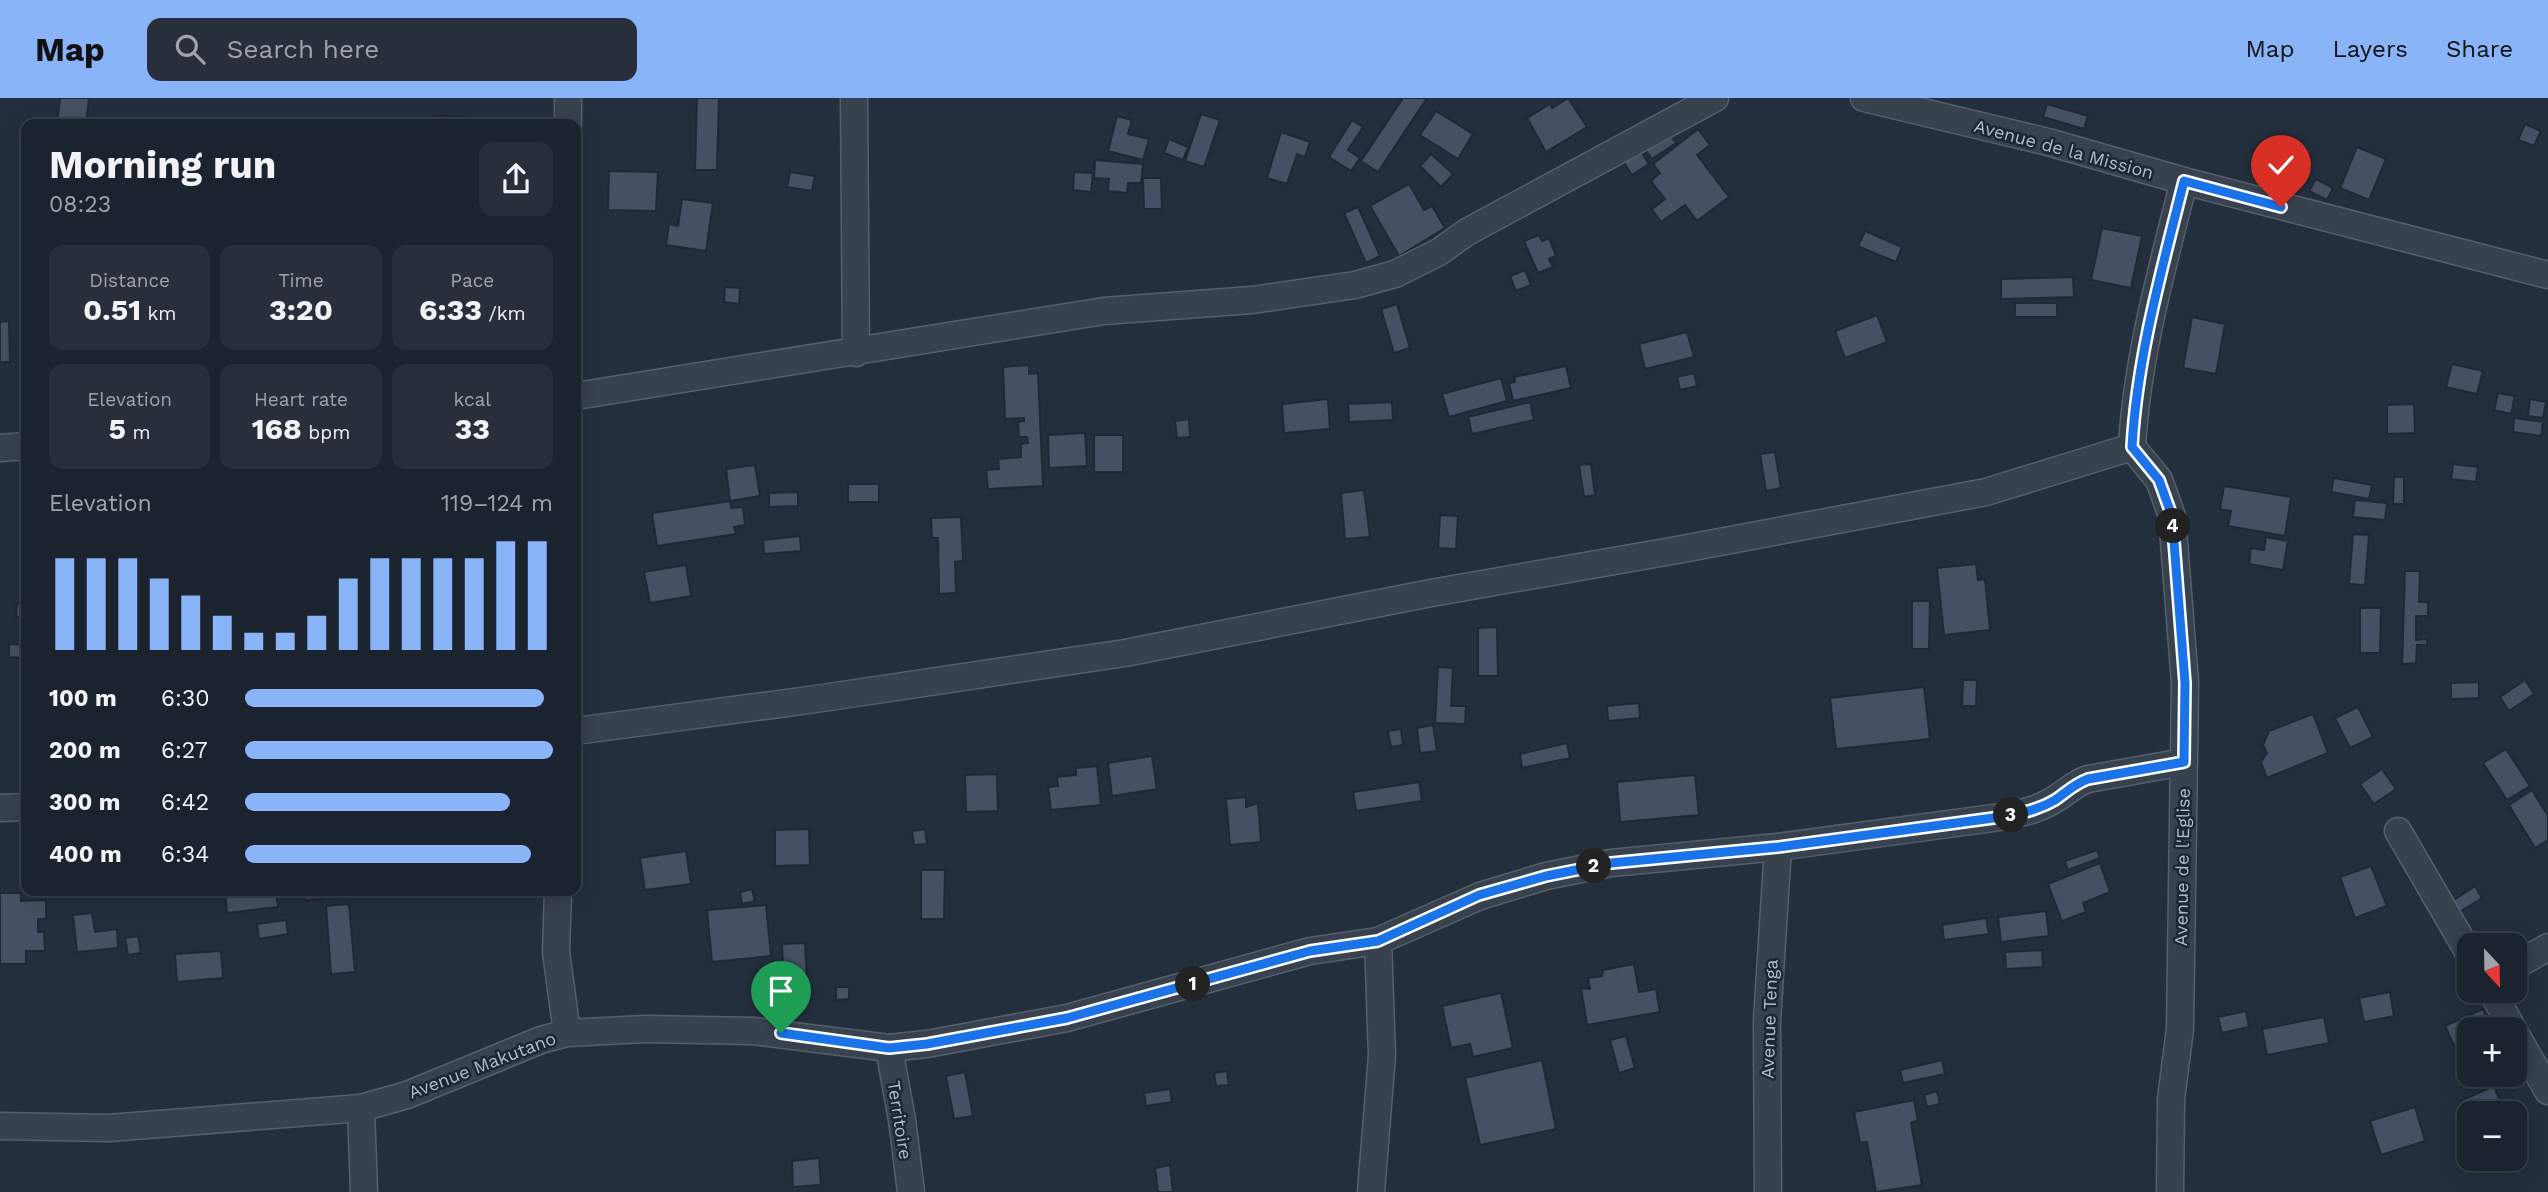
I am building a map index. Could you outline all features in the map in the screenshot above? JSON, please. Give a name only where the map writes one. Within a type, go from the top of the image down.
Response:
[{"type":"street","points":[[568,98],[568,119]]},
{"type":"street","points":[[853,98],[856,353]]},
{"type":"street","points":[[581,395],[1104,311],[1252,300],[1342,287],[1395,274],[1715,98]]},
{"type":"street","name":"Avenue de la Mission","points":[[1864,98],[2048,142],[2184,181],[2548,275]]},
{"type":"street","points":[[581,730],[1125,653],[1431,593],[1986,492],[2132,447],[2134,399],[2184,181]]},
{"type":"street","points":[[0,448],[21,446]]},
{"type":"street","name":"Avenue de l'Eglise","points":[[2132,447],[2159,480],[2172,516],[2185,683],[2179,1029],[2171,1098],[2170,1192]]},
{"type":"street","name":"Avenue Makutano","points":[[0,1126],[109,1128],[362,1108],[407,1095],[541,1040],[567,1033],[645,1028],[753,1031],[889,1048],[1067,1018],[1310,951],[1378,941],[1479,895],[1546,876],[1611,863],[1778,847],[2032,811],[2088,779],[2184,762]]},
{"type":"street","points":[[0,808],[21,807]]},
{"type":"street","points":[[2398,831],[2457,933]]},
{"type":"street","name":"Avenue Tenga","points":[[1768,1192],[1767,1021],[1778,847]]},
{"type":"street","points":[[558,896],[556,952],[567,1033]]},
{"type":"street","points":[[1371,1192],[1382,1055],[1378,941]]},
{"type":"street","points":[[2527,960],[2548,947]]},
{"type":"street","name":"Territoire","points":[[889,1048],[911,1192]]},
{"type":"street","points":[[2527,1054],[2548,1091]]},
{"type":"street","points":[[362,1108],[365,1192]]},
{"type":"building","points":[[60,98],[89,98],[87,119],[58,119]]},
{"type":"building","points":[[697,98],[719,98],[717,170],[695,170]]},
{"type":"building","points":[[1403,98],[1427,98],[1378,172],[1361,161]]},
{"type":"building","points":[[1568,98],[1587,127],[1546,152],[1527,118],[1550,104],[1552,108]]},
{"type":"building","points":[[2047,104],[2088,116],[2084,129],[2043,117]]},
{"type":"building","points":[[1436,111],[1473,134],[1458,159],[1420,135]]},
{"type":"building","points":[[1201,114],[1220,120],[1204,167],[1185,161]]},
{"type":"building","points":[[434,116],[467,117],[467,119],[434,119]]},
{"type":"building","points":[[1117,116],[1132,120],[1128,134],[1149,139],[1143,160],[1108,151]]},
{"type":"building","points":[[1352,120],[1363,127],[1348,150],[1360,158],[1351,171],[1329,157]]},
{"type":"building","points":[[2525,124],[2541,131],[2534,146],[2518,140]]},
{"type":"building","points":[[1698,129],[1710,145],[1697,155],[1729,197],[1697,221],[1685,205],[1661,222],[1652,209],[1665,199],[1651,181],[1660,173],[1653,164]]},
{"type":"building","points":[[1667,131],[1676,143],[1652,159],[1644,148]]},
{"type":"building","points":[[1281,132],[1310,142],[1305,157],[1297,154],[1287,184],[1267,178]]},
{"type":"building","points":[[1169,139],[1188,147],[1183,160],[1164,153]]},
{"type":"building","points":[[2357,147],[2386,159],[2369,200],[2340,188]]},
{"type":"building","points":[[1640,150],[1649,164],[1632,175],[1623,161]]},
{"type":"building","points":[[1431,154],[1453,174],[1441,187],[1420,166]]},
{"type":"building","points":[[1095,160],[1143,164],[1141,183],[1128,183],[1127,193],[1108,191],[1109,179],[1094,178]]},
{"type":"building","points":[[609,171],[658,172],[656,211],[608,210]]},
{"type":"building","points":[[790,172],[815,176],[812,191],[787,187]]},
{"type":"building","points":[[1074,172],[1093,173],[1091,192],[1073,190]]},
{"type":"building","points":[[1143,178],[1161,178],[1162,209],[1144,209]]},
{"type":"building","points":[[2316,179],[2333,188],[2327,200],[2309,191]]},
{"type":"building","points":[[1409,184],[1424,210],[1432,206],[1445,228],[1399,256],[1370,206]]},
{"type":"building","points":[[682,199],[713,203],[706,251],[666,245],[669,224],[678,226]]},
{"type":"building","points":[[1358,207],[1380,256],[1366,263],[1344,213]]},
{"type":"building","points":[[2102,228],[2142,236],[2131,288],[2091,280]]},
{"type":"building","points":[[1865,231],[1902,247],[1896,262],[1858,246]]},
{"type":"building","points":[[1539,235],[1542,241],[1549,238],[1556,256],[1549,259],[1553,267],[1538,273],[1524,241]]},
{"type":"building","points":[[1525,270],[1531,285],[1516,291],[1510,276]]},
{"type":"building","points":[[2073,277],[2074,297],[2001,299],[2001,279]]},
{"type":"building","points":[[725,287],[740,288],[739,304],[724,302]]},
{"type":"building","points":[[2015,303],[2057,303],[2057,317],[2015,317]]},
{"type":"building","points":[[1397,304],[1410,348],[1394,353],[1381,309]]},
{"type":"building","points":[[1877,315],[1887,342],[1845,358],[1835,331]]},
{"type":"building","points":[[2192,317],[2225,324],[2216,374],[2183,368]]},
{"type":"building","points":[[9,321],[10,362],[0,362],[0,322]]},
{"type":"building","points":[[1687,332],[1694,357],[1645,369],[1639,344]]},
{"type":"building","points":[[2452,364],[2483,371],[2477,394],[2446,387]]},
{"type":"building","points":[[1029,365],[1029,374],[1038,373],[1043,486],[988,489],[986,470],[999,469],[998,459],[1021,457],[1021,444],[1028,443],[1027,437],[1019,437],[1018,422],[1024,421],[1024,418],[1005,419],[1003,367]]},
{"type":"building","points":[[1566,366],[1571,388],[1513,401],[1509,383],[1515,382],[1514,377]]},
{"type":"building","points":[[1694,373],[1697,386],[1680,390],[1677,377]]},
{"type":"building","points":[[1501,378],[1507,401],[1449,417],[1442,394]]},
{"type":"building","points":[[2498,393],[2515,396],[2511,414],[2494,410]]},
{"type":"building","points":[[1328,399],[1330,429],[1284,433],[1282,404]]},
{"type":"building","points":[[2530,399],[2546,402],[2543,418],[2528,416]]},
{"type":"building","points":[[1392,402],[1393,420],[1349,422],[1348,404]]},
{"type":"building","points":[[1530,402],[1534,420],[1472,434],[1468,417]]},
{"type":"building","points":[[2414,404],[2415,433],[2387,434],[2387,405]]},
{"type":"building","points":[[2514,418],[2543,422],[2541,436],[2513,432]]},
{"type":"building","points":[[1189,419],[1190,437],[1177,438],[1175,421]]},
{"type":"building","points":[[1085,433],[1087,466],[1049,468],[1048,435]]},
{"type":"building","points":[[1094,435],[1123,435],[1123,472],[1094,472]]},
{"type":"building","points":[[1775,452],[1781,488],[1766,491],[1760,454]]},
{"type":"building","points":[[1591,464],[1595,495],[1584,497],[1579,465]]},
{"type":"building","points":[[2453,464],[2478,467],[2476,482],[2451,479]]},
{"type":"building","points":[[755,465],[760,496],[730,501],[726,469]]},
{"type":"building","points":[[2394,477],[2404,477],[2404,504],[2393,504]]},
{"type":"building","points":[[2334,478],[2372,485],[2369,499],[2331,492]]},
{"type":"building","points":[[848,484],[879,484],[879,502],[848,502]]},
{"type":"building","points":[[2224,486],[2291,497],[2285,536],[2228,526],[2231,511],[2220,509]]},
{"type":"building","points":[[1364,490],[1370,537],[1345,539],[1341,493]]},
{"type":"building","points":[[798,492],[798,506],[769,507],[769,493]]},
{"type":"building","points":[[2355,500],[2387,503],[2385,520],[2353,517]]},
{"type":"building","points":[[730,501],[731,508],[743,507],[745,525],[734,527],[736,534],[657,546],[652,513]]},
{"type":"building","points":[[1440,515],[1458,516],[1456,549],[1438,548]]},
{"type":"building","points":[[961,517],[963,561],[955,562],[956,593],[939,594],[938,538],[932,538],[931,518]]},
{"type":"building","points":[[2353,534],[2369,535],[2365,585],[2349,584]]},
{"type":"building","points":[[800,536],[801,551],[764,554],[763,540]]},
{"type":"building","points":[[2266,537],[2288,541],[2283,570],[2249,564],[2251,548],[2264,550]]},
{"type":"building","points":[[1976,564],[1978,580],[1985,579],[1990,630],[1944,635],[1937,568]]},
{"type":"building","points":[[686,565],[691,596],[650,603],[644,572]]},
{"type":"building","points":[[2405,571],[2420,571],[2419,602],[2428,602],[2428,616],[2416,616],[2416,640],[2427,639],[2427,645],[2417,645],[2416,663],[2402,664]]},
{"type":"building","points":[[1912,601],[1930,601],[1929,649],[1912,649]]},
{"type":"building","points":[[17,603],[21,603],[21,617],[16,617]]},
{"type":"building","points":[[2360,608],[2381,608],[2380,653],[2360,653]]},
{"type":"building","points":[[1497,627],[1498,676],[1478,676],[1478,628]]},
{"type":"building","points":[[9,644],[21,645],[21,658],[9,657]]},
{"type":"building","points":[[1438,667],[1453,668],[1451,706],[1466,706],[1465,724],[1435,723]]},
{"type":"building","points":[[1963,680],[1977,680],[1976,706],[1962,706]]},
{"type":"building","points":[[2525,680],[2534,694],[2509,711],[2500,697]]},
{"type":"building","points":[[2479,682],[2479,698],[2451,699],[2451,683]]},
{"type":"building","points":[[1924,687],[1930,739],[1836,749],[1830,698]]},
{"type":"building","points":[[1639,703],[1640,718],[1608,721],[1607,706]]},
{"type":"building","points":[[2358,707],[2373,737],[2350,748],[2335,718]]},
{"type":"building","points":[[2313,714],[2328,753],[2267,778],[2261,762],[2267,753],[2263,745],[2269,731]]},
{"type":"building","points":[[1433,725],[1437,751],[1420,753],[1417,728]]},
{"type":"building","points":[[1401,729],[1403,745],[1391,747],[1388,731]]},
{"type":"building","points":[[1567,743],[1570,758],[1522,768],[1520,754]]},
{"type":"building","points":[[2506,749],[2530,786],[2507,800],[2483,763]]},
{"type":"building","points":[[1152,756],[1157,789],[1112,796],[1108,763]]},
{"type":"building","points":[[1097,766],[1101,805],[1051,810],[1048,787],[1058,786],[1057,777],[1076,775],[1076,768]]},
{"type":"building","points":[[2382,769],[2396,789],[2374,804],[2360,784]]},
{"type":"building","points":[[997,774],[998,811],[966,812],[965,775]]},
{"type":"building","points":[[1695,775],[1699,815],[1620,822],[1617,782]]},
{"type":"building","points":[[1419,782],[1422,801],[1356,811],[1353,792]]},
{"type":"building","points":[[2532,790],[2548,816],[2548,840],[2535,848],[2509,805]]},
{"type":"building","points":[[1246,797],[1246,807],[1258,803],[1261,842],[1230,845],[1226,799]]},
{"type":"building","points":[[809,829],[810,865],[775,866],[775,830]]},
{"type":"building","points":[[925,829],[927,844],[914,845],[912,831]]},
{"type":"building","points":[[2097,850],[2100,858],[2068,870],[2065,861]]},
{"type":"building","points":[[686,851],[691,884],[645,890],[640,858]]},
{"type":"building","points":[[2100,863],[2110,892],[2083,903],[2086,912],[2062,921],[2048,884]]},
{"type":"building","points":[[2371,866],[2387,906],[2355,918],[2340,877]]},
{"type":"building","points":[[921,870],[945,870],[944,919],[921,919]]},
{"type":"building","points":[[2475,886],[2482,898],[2458,913],[2451,902]]},
{"type":"building","points":[[752,889],[755,901],[742,904],[740,892]]},
{"type":"building","points":[[0,893],[21,893],[21,901],[46,900],[46,919],[38,919],[38,932],[44,932],[45,951],[26,951],[26,964],[0,964]]},
{"type":"building","points":[[225,896],[277,896],[278,907],[227,913]]},
{"type":"building","points":[[305,896],[322,896],[322,899],[305,900]]},
{"type":"building","points":[[349,904],[355,972],[331,974],[326,906]]},
{"type":"building","points":[[766,905],[771,956],[712,962],[707,910]]},
{"type":"building","points":[[2046,911],[2049,936],[2001,942],[1998,917]]},
{"type":"building","points":[[92,913],[95,932],[117,929],[118,948],[77,952],[73,915]]},
{"type":"building","points":[[1986,918],[1989,934],[1944,940],[1942,925]]},
{"type":"building","points":[[286,920],[288,934],[259,939],[257,924]]},
{"type":"building","points":[[138,936],[141,953],[128,955],[125,938]]},
{"type":"building","points":[[805,943],[807,984],[784,985],[782,944]]},
{"type":"building","points":[[2042,950],[2043,967],[2006,969],[2005,952]]},
{"type":"building","points":[[221,951],[223,978],[177,982],[175,954]]},
{"type":"building","points":[[1634,964],[1639,992],[1656,989],[1660,1012],[1587,1025],[1581,988],[1590,989],[1588,978],[1602,976],[1603,970]]},
{"type":"building","points":[[836,987],[849,987],[849,999],[836,1000]]},
{"type":"building","points":[[2390,992],[2394,1016],[2364,1022],[2359,998]]},
{"type":"building","points":[[1501,993],[1513,1048],[1473,1057],[1470,1044],[1451,1048],[1442,1006]]},
{"type":"building","points":[[2483,1009],[2487,1017],[2465,1017]]},
{"type":"building","points":[[2246,1011],[2249,1027],[2222,1033],[2218,1017]]},
{"type":"building","points":[[2324,1017],[2329,1043],[2267,1055],[2262,1029]]},
{"type":"building","points":[[2457,1021],[2457,1052],[2445,1026]]},
{"type":"building","points":[[1626,1036],[1635,1068],[1619,1073],[1610,1040]]},
{"type":"building","points":[[1542,1060],[1556,1129],[1480,1145],[1465,1078]]},
{"type":"building","points":[[1942,1060],[1945,1074],[1903,1083],[1900,1070]]},
{"type":"building","points":[[1227,1071],[1229,1085],[1216,1086],[1214,1073]]},
{"type":"building","points":[[965,1072],[973,1116],[954,1119],[946,1076]]},
{"type":"building","points":[[2494,1087],[2500,1101],[2460,1101]]},
{"type":"building","points":[[1170,1089],[1172,1102],[1146,1106],[1144,1093]]},
{"type":"building","points":[[1937,1091],[1940,1104],[1927,1107],[1924,1095]]},
{"type":"building","points":[[1914,1100],[1918,1120],[1911,1123],[1922,1185],[1876,1192],[1867,1142],[1860,1143],[1854,1112]]},
{"type":"building","points":[[2415,1107],[2425,1141],[2381,1155],[2370,1121]]},
{"type":"building","points":[[819,1158],[821,1185],[793,1187],[792,1161]]},
{"type":"building","points":[[1170,1165],[1173,1192],[1158,1192],[1155,1168]]},
{"type":"route","points":[[781,1033],[889,1048],[927,1044],[1067,1018],[1310,951],[1378,941],[1479,895],[1546,876],[1611,863],[1778,847],[2008,816],[2032,811],[2088,779],[2184,762],[2186,724],[2183,636],[2172,516],[2159,480],[2132,447],[2134,399],[2184,181],[2281,207]]}]
